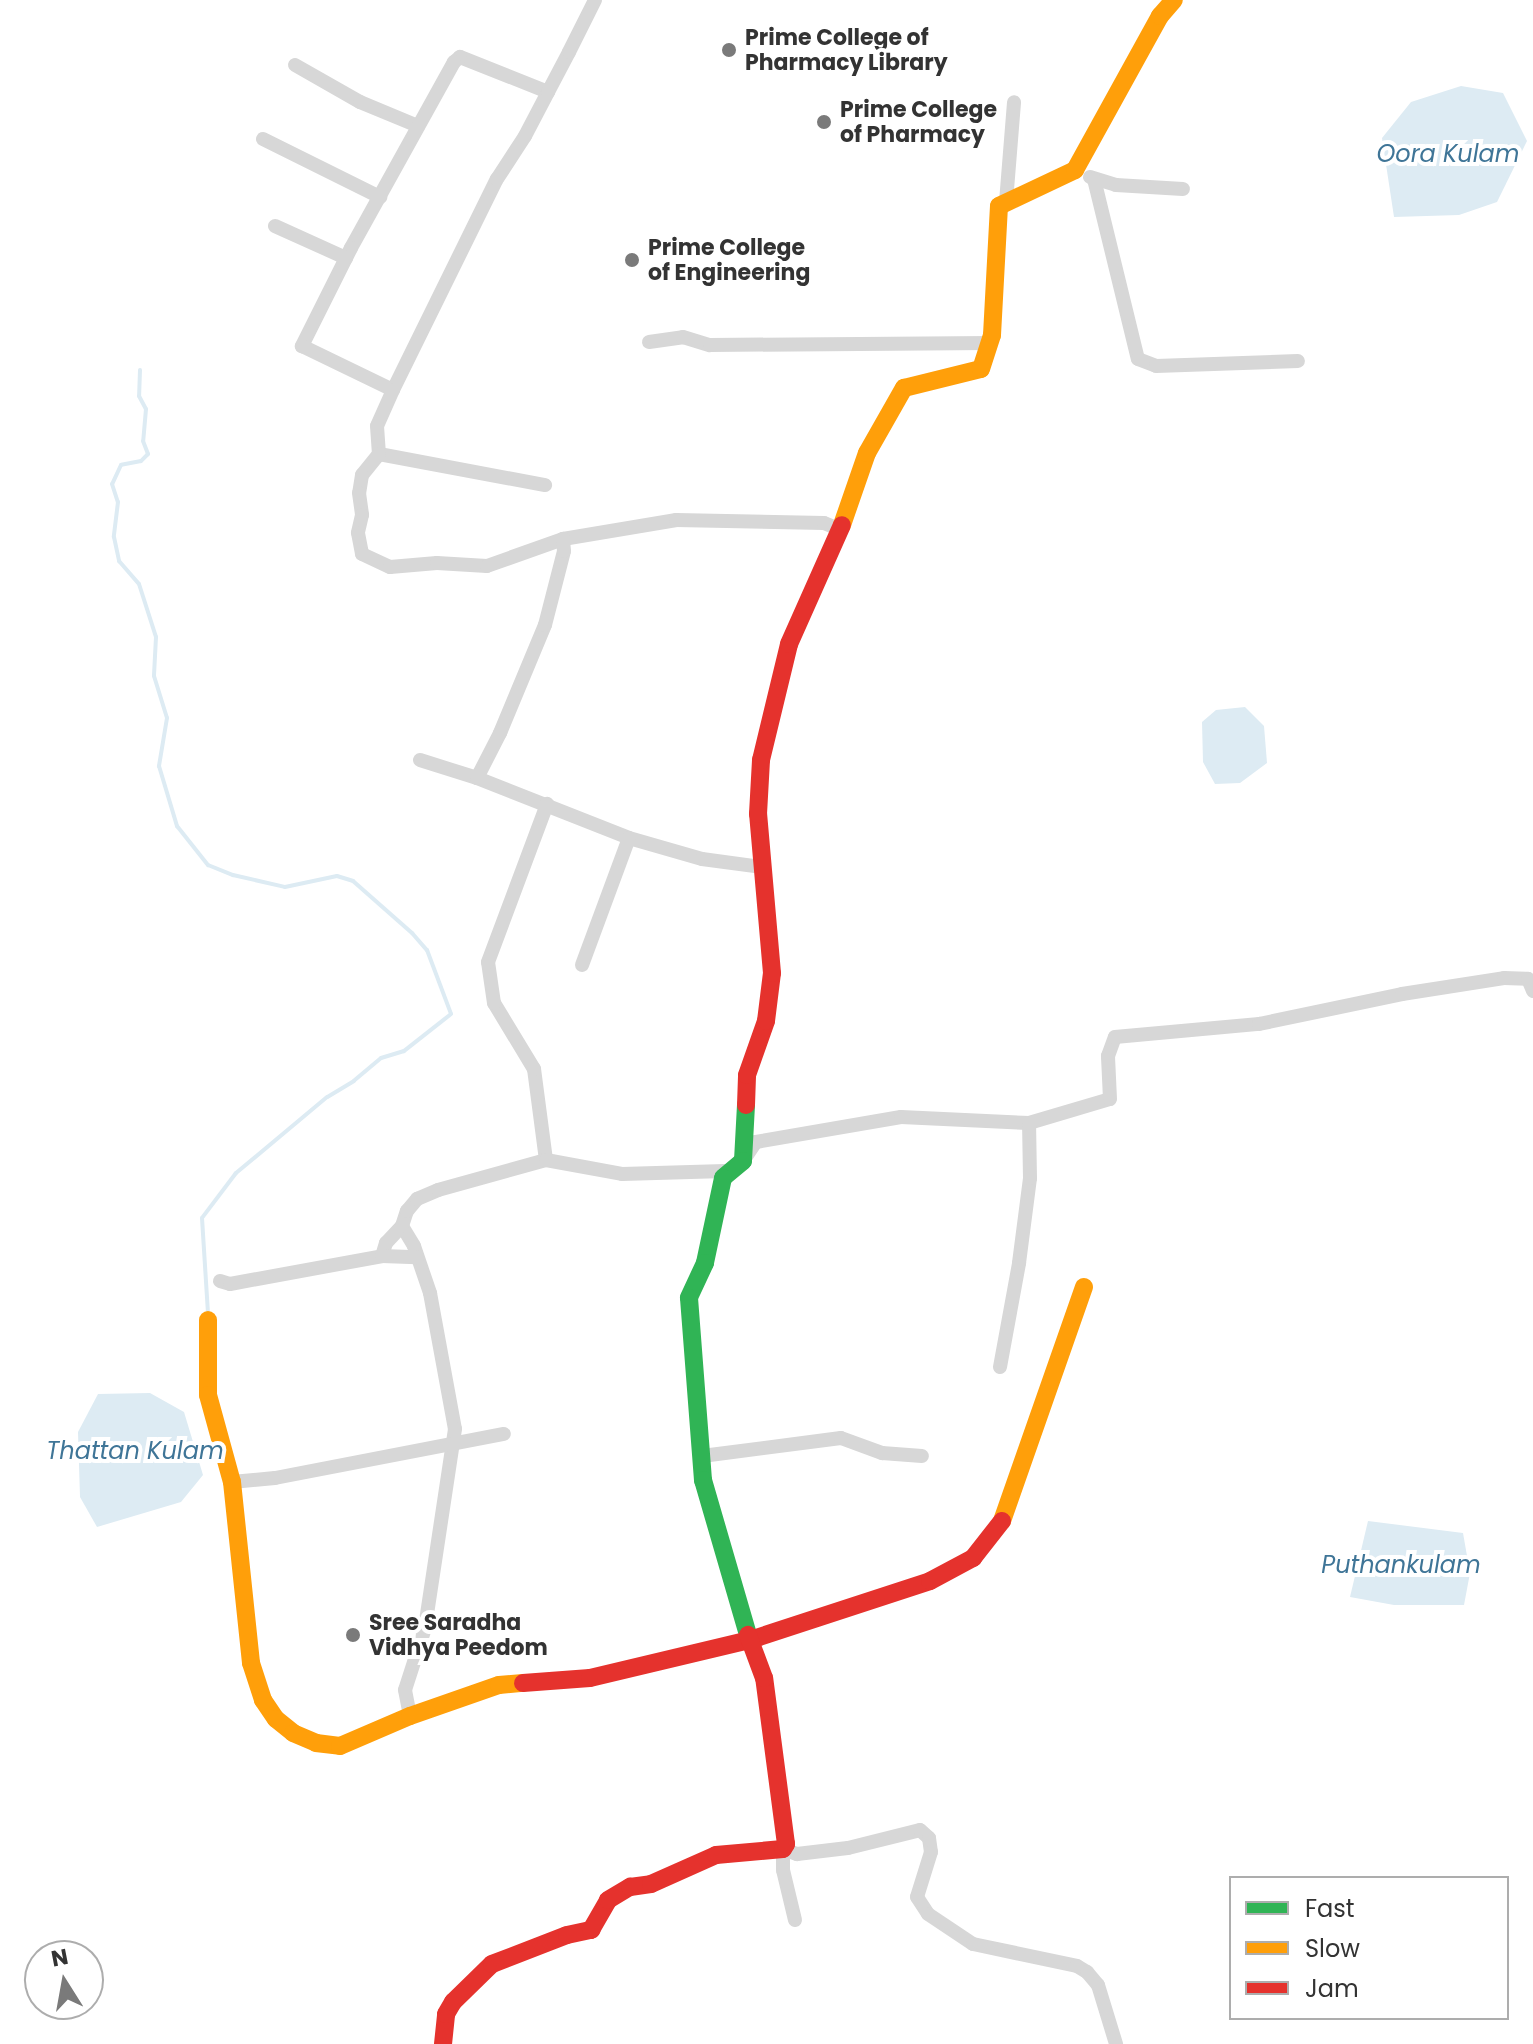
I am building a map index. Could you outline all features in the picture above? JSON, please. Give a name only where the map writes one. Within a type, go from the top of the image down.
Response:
[{"type":"street","points":[[595,0],[548,92],[497,179],[377,426],[379,454],[362,475],[359,493],[362,515],[358,533],[362,554],[390,567],[437,563],[487,566],[563,539],[676,520],[824,523],[841,530]]},
{"type":"street","points":[[743,1161],[747,1075],[766,1021],[772,973],[758,814],[764,745],[789,644],[841,530],[867,453],[904,388],[981,369],[990,343],[999,206],[1075,170],[1160,16],[1174,0]]},
{"type":"street","points":[[393,390],[302,346],[346,258],[418,126],[460,57],[548,92]]},
{"type":"street","points":[[295,65],[360,102],[418,126]]},
{"type":"street","points":[[1006,202],[1014,102]]},
{"type":"street","points":[[263,139],[380,197]]},
{"type":"street","points":[[1075,170],[1116,185],[1183,189]]},
{"type":"street","points":[[1094,179],[1138,359],[1156,366],[1298,361]]},
{"type":"street","points":[[275,226],[346,258]]},
{"type":"street","points":[[649,342],[683,337],[710,345],[990,343]]},
{"type":"street","points":[[379,454],[545,485]]},
{"type":"street","points":[[477,778],[500,733],[545,625],[564,551],[563,539]]},
{"type":"street","points":[[420,760],[547,804],[629,838],[702,859],[762,867]]},
{"type":"street","points":[[546,1160],[534,1069],[494,1003],[488,962],[547,804]]},
{"type":"street","points":[[582,965],[629,838]]},
{"type":"street","points":[[723,1178],[743,1161],[756,1142],[901,1117],[1029,1123],[1110,1099],[1108,1056],[1115,1037],[1259,1024],[1402,994],[1504,978],[1528,979],[1533,991]]},
{"type":"street","points":[[1000,1367],[1019,1263],[1030,1178],[1029,1123]]},
{"type":"street","points":[[382,1256],[386,1243],[402,1226],[407,1211],[417,1199],[438,1190],[546,1160],[622,1174],[725,1171],[705,1263],[689,1298],[703,1480],[737,1606],[771,1710],[783,1870],[795,1920]]},
{"type":"street","points":[[402,1226],[430,1293],[455,1429],[425,1628],[405,1690],[410,1716]]},
{"type":"street","points":[[220,1281],[230,1284],[382,1256],[417,1257]]},
{"type":"street","points":[[208,1320],[208,1395],[232,1482],[251,1663],[263,1700],[276,1719],[293,1733],[316,1743],[340,1746],[410,1716],[499,1685],[590,1678],[750,1640],[930,1581],[973,1558],[991,1539],[1006,1514],[1084,1287]]},
{"type":"street","points":[[232,1482],[275,1478],[504,1434]]},
{"type":"street","points":[[702,1456],[841,1438],[882,1453],[922,1456]]},
{"type":"street","points":[[443,2044],[446,2014],[453,2002],[492,1964],[567,1935],[591,1930],[608,1900],[630,1887],[651,1884],[716,1855],[783,1849],[797,1854],[848,1848],[920,1830],[929,1838],[931,1852],[917,1897],[928,1914],[973,1944],[1077,1966],[1087,1972],[1098,1985],[1116,2044]]},
{"type":"water","name":"Oora Kulam","points":[[1461,86],[1503,93],[1527,141],[1497,202],[1459,215],[1394,217],[1382,138],[1411,102]]},
{"type":"water","points":[[1245,707],[1264,726],[1267,763],[1240,783],[1215,784],[1203,762],[1202,722],[1216,710]]},
{"type":"water","name":"Thattan Kulam","points":[[150,1393],[184,1412],[203,1475],[181,1502],[97,1527],[80,1497],[78,1432],[98,1394]]},
{"type":"water","name":"Puthankulam","points":[[1368,1521],[1463,1533],[1470,1573],[1464,1605],[1394,1605],[1350,1597]]},
{"type":"waterway","points":[[140,370],[139,396],[146,409],[143,441],[148,454],[141,461],[121,465],[112,484],[118,502],[114,537],[119,561],[139,584],[156,637],[154,676],[167,718],[159,766],[177,826],[208,865],[233,875],[285,887],[337,876],[353,881],[427,950],[451,1014],[404,1051],[381,1058],[354,1081],[327,1097],[236,1173],[202,1218],[208,1314]]},
{"type":"traffic: fast","points":[[746,1105],[743,1161],[723,1178],[705,1263],[689,1298],[703,1480],[748,1635]]},
{"type":"traffic: slow","points":[[842,525],[867,453],[904,388],[981,369],[992,335],[999,206],[1075,170],[1160,16],[1174,0]]},
{"type":"traffic: slow","points":[[1002,1521],[1084,1287]]},
{"type":"traffic: slow","points":[[208,1320],[208,1395],[232,1482],[251,1663],[263,1700],[276,1719],[293,1733],[316,1743],[340,1746],[410,1716],[499,1685],[523,1683]]},
{"type":"traffic: jam","points":[[746,1105],[747,1075],[766,1021],[772,973],[758,814],[761,760],[789,644],[842,525]]},
{"type":"traffic: jam","points":[[523,1683],[590,1678],[750,1640],[930,1581],[973,1558],[1002,1521]]},
{"type":"traffic: jam","points":[[443,2044],[446,2014],[453,2002],[492,1964],[567,1935],[591,1930],[608,1900],[630,1887],[651,1884],[716,1855],[783,1849],[786,1844],[764,1678],[748,1635]]},
{"type":"place","name":"Prime College of Pharmacy Library","points":[[729,50]]},
{"type":"place","name":"Prime College of Pharmacy","points":[[824,122]]},
{"type":"place","name":"Prime College of Engineering","points":[[632,260]]},
{"type":"place","name":"Sree Saradha Vidhya Peedom","points":[[353,1635]]}]
